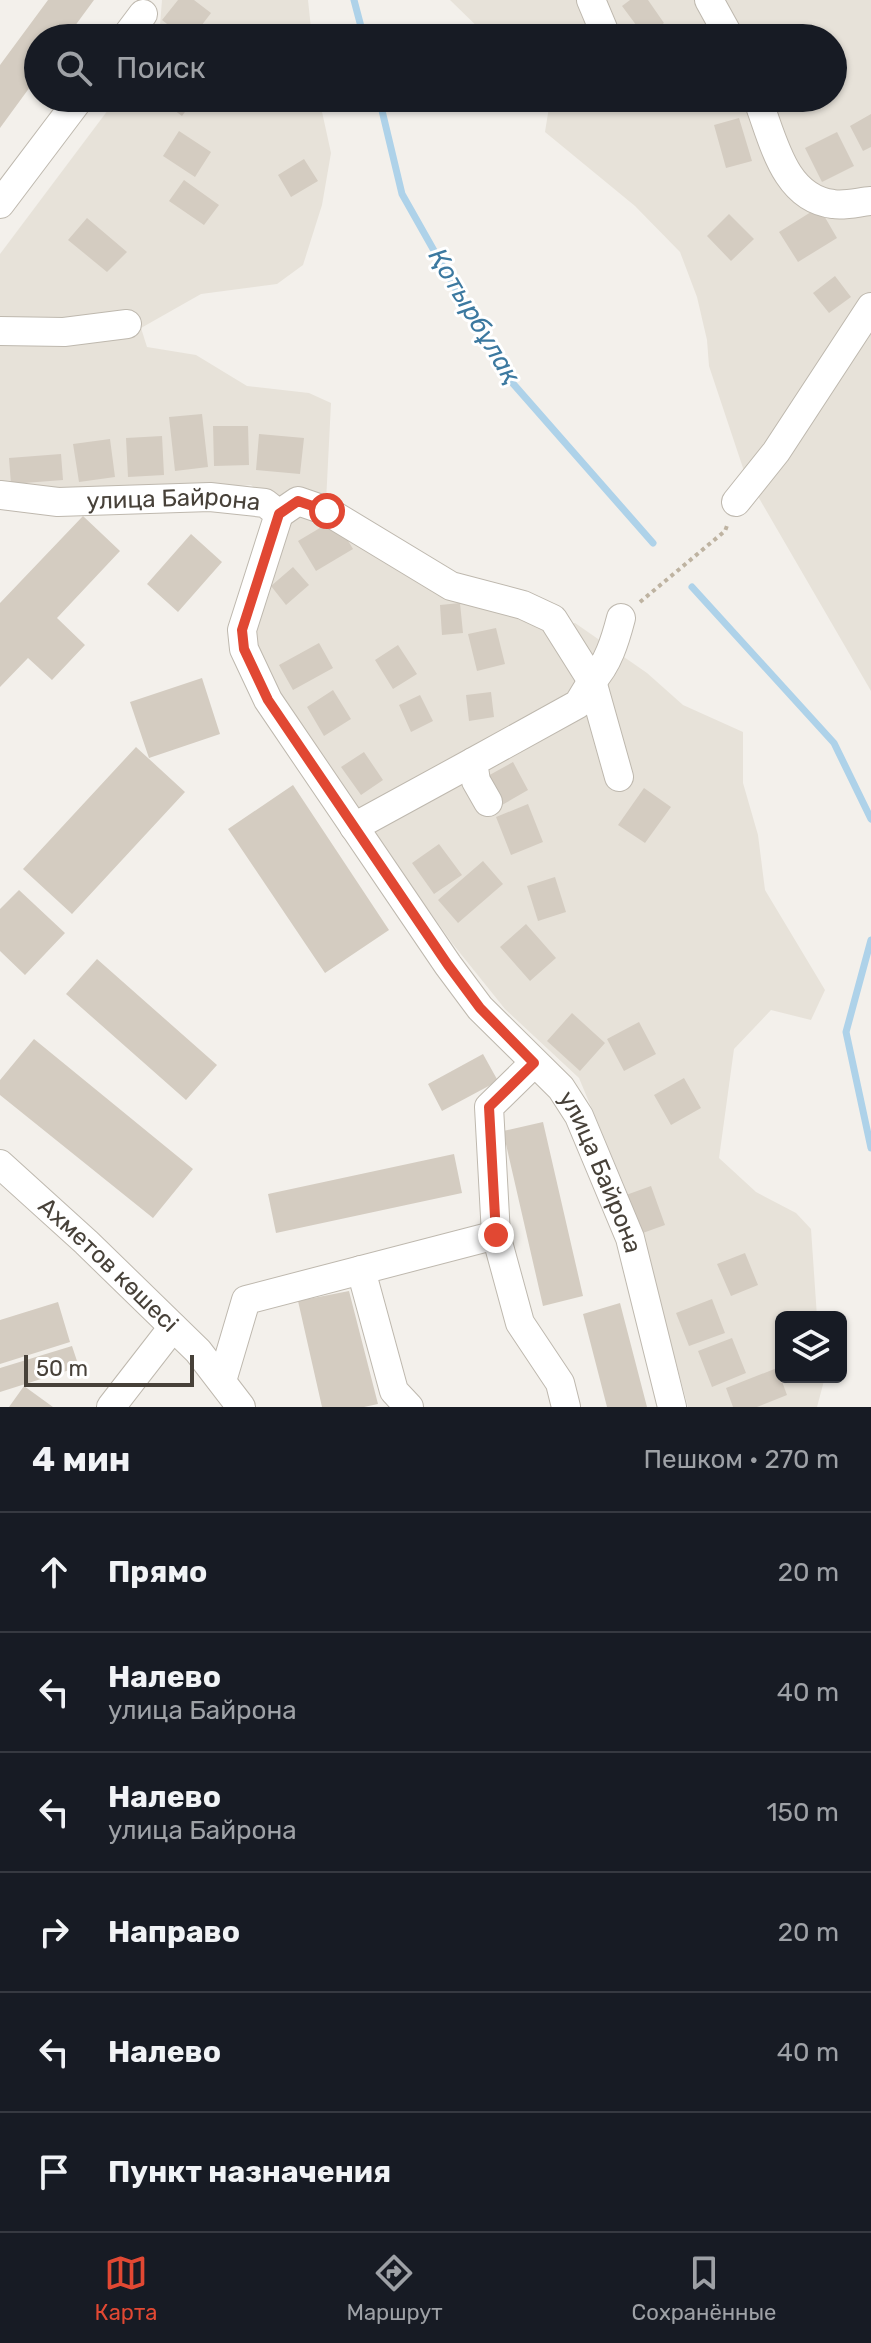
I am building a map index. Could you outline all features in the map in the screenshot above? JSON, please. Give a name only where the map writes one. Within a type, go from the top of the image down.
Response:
[{"type":"street","points":[[591,0],[601,24]]},
{"type":"street","points":[[709,0],[722,24]]},
{"type":"street","points":[[136,24],[143,14]]},
{"type":"street","points":[[0,204],[69,112]]},
{"type":"street","points":[[763,112],[789,179],[809,197],[834,205],[871,201],[871,185]]},
{"type":"street","points":[[736,502],[776,452],[871,307]]},
{"type":"street","points":[[0,331],[64,332],[127,324]]},
{"type":"street","name":"улица Байрона","points":[[0,495],[58,502],[210,497],[265,503],[279,514],[242,630],[244,649],[268,700],[480,1008],[561,1088],[579,1116],[630,1238],[672,1407]]},
{"type":"street","points":[[279,514],[298,501],[327,511],[451,586],[523,605],[553,619],[592,681],[619,777]]},
{"type":"street","points":[[354,827],[578,704],[599,674],[614,643],[621,618]]},
{"type":"street","points":[[473,762],[476,781],[488,802]]},
{"type":"street","points":[[534,1063],[489,1107],[496,1235],[520,1323],[560,1383],[559,1405]]},
{"type":"street","name":"Ахметов көшесі","points":[[0,1164],[198,1351],[241,1407]]},
{"type":"street","points":[[222,1381],[246,1300],[496,1235]]},
{"type":"street","points":[[361,1270],[394,1391],[409,1407]]},
{"type":"street","points":[[111,1407],[173,1327]]},
{"type":"path","points":[[621,618],[725,531],[736,502]]},
{"type":"shaded area","points":[[162,0],[308,0],[311,24],[160,24]]},
{"type":"shaded area","points":[[450,0],[871,0],[871,691],[745,474],[709,366],[707,340],[697,297],[680,252],[635,206],[545,132],[548,112],[847,112],[847,24],[475,24]]},
{"type":"shaded area","points":[[106,112],[322,112],[331,153],[322,205],[303,265],[277,284],[201,294],[141,328],[147,347],[196,355],[247,386],[309,393],[331,403],[326,502],[552,625],[575,623],[647,673],[683,705],[743,732],[743,783],[758,835],[765,890],[825,990],[811,1020],[771,1010],[734,1049],[719,1158],[756,1192],[796,1213],[811,1229],[817,1311],[775,1311],[775,1383],[823,1383],[817,1407],[688,1407],[635,1212],[579,1078],[505,1009],[452,943],[272,689],[250,632],[281,510],[251,485],[194,490],[29,490],[0,487],[0,254]]},
{"type":"building","points":[[48,0],[94,0],[76,24],[30,24]]},
{"type":"building","points":[[178,0],[194,0],[211,13],[203,24],[167,24],[162,20]]},
{"type":"building","points":[[630,0],[648,0],[664,23],[635,24],[622,6]]},
{"type":"building","points":[[24,32],[24,95],[0,128],[0,65]]},
{"type":"building","points":[[871,114],[871,147],[863,151],[850,126]]},
{"type":"building","points":[[739,118],[752,161],[726,168],[714,125]]},
{"type":"building","points":[[179,131],[211,152],[195,177],[163,156]]},
{"type":"building","points":[[837,132],[854,166],[822,182],[805,148]]},
{"type":"building","points":[[304,159],[318,181],[291,197],[278,175]]},
{"type":"building","points":[[184,180],[219,205],[204,225],[169,201]]},
{"type":"building","points":[[819,207],[837,238],[798,262],[779,232]]},
{"type":"building","points":[[729,214],[754,239],[731,261],[707,236]]},
{"type":"building","points":[[87,218],[127,252],[107,272],[68,240]]},
{"type":"building","points":[[835,276],[851,297],[829,313],[813,293]]},
{"type":"building","points":[[202,414],[208,467],[175,471],[169,417]]},
{"type":"building","points":[[213,426],[248,426],[249,465],[214,466]]},
{"type":"building","points":[[259,434],[304,438],[300,474],[256,470]]},
{"type":"building","points":[[162,436],[164,475],[128,477],[126,438]]},
{"type":"building","points":[[110,439],[115,477],[79,482],[73,444]]},
{"type":"building","points":[[61,454],[63,480],[11,484],[9,458]]},
{"type":"building","points":[[83,516],[120,551],[57,618],[85,645],[52,680],[28,658],[0,687],[0,603]]},
{"type":"building","points":[[335,519],[353,549],[316,571],[298,541]]},
{"type":"building","points":[[191,534],[222,562],[178,612],[147,584]]},
{"type":"building","points":[[293,567],[309,585],[286,605],[271,586]]},
{"type":"building","points":[[460,603],[463,633],[442,635],[440,605]]},
{"type":"building","points":[[496,628],[505,664],[477,671],[468,634]]},
{"type":"building","points":[[319,643],[333,668],[293,690],[279,665]]},
{"type":"building","points":[[398,645],[417,674],[393,689],[375,660]]},
{"type":"building","points":[[202,678],[220,734],[149,758],[130,702]]},
{"type":"building","points":[[333,690],[351,719],[324,736],[307,707]]},
{"type":"building","points":[[491,692],[494,717],[469,721],[466,695]]},
{"type":"building","points":[[420,695],[433,721],[411,732],[399,705]]},
{"type":"building","points":[[136,747],[185,792],[72,914],[23,869]]},
{"type":"building","points":[[364,752],[383,780],[361,795],[341,767]]},
{"type":"building","points":[[513,762],[528,790],[502,805],[486,777]]},
{"type":"building","points":[[293,785],[389,930],[325,973],[228,829]]},
{"type":"building","points":[[644,788],[671,807],[645,843],[618,825]]},
{"type":"building","points":[[528,804],[543,842],[511,855],[496,817]]},
{"type":"building","points":[[439,844],[462,875],[434,894],[412,863]]},
{"type":"building","points":[[483,861],[503,884],[458,923],[438,900]]},
{"type":"building","points":[[555,877],[566,912],[538,921],[527,886]]},
{"type":"building","points":[[19,890],[65,933],[25,975],[0,951],[0,909]]},
{"type":"building","points":[[526,924],[556,958],[530,981],[500,947]]},
{"type":"building","points":[[97,959],[217,1065],[186,1100],[66,994]]},
{"type":"building","points":[[572,1013],[605,1043],[580,1071],[547,1041]]},
{"type":"building","points":[[639,1022],[656,1054],[624,1071],[607,1039]]},
{"type":"building","points":[[34,1039],[193,1169],[153,1218],[0,1095],[0,1080]]},
{"type":"building","points":[[483,1054],[498,1081],[442,1111],[428,1084]]},
{"type":"building","points":[[684,1078],[701,1108],[671,1125],[654,1095]]},
{"type":"building","points":[[543,1122],[583,1296],[543,1306],[503,1131]]},
{"type":"building","points":[[454,1154],[462,1193],[276,1233],[268,1194]]},
{"type":"building","points":[[651,1186],[665,1225],[640,1234],[626,1195]]},
{"type":"building","points":[[745,1253],[758,1285],[731,1296],[717,1264]]},
{"type":"building","points":[[349,1291],[378,1404],[322,1407],[298,1301]]},
{"type":"building","points":[[712,1299],[725,1333],[689,1346],[676,1313]]},
{"type":"building","points":[[58,1302],[70,1342],[0,1364],[0,1320]]},
{"type":"building","points":[[620,1303],[647,1407],[607,1407],[583,1314]]},
{"type":"building","points":[[732,1338],[746,1373],[712,1387],[698,1351]]},
{"type":"building","points":[[72,1346],[79,1367],[0,1392],[0,1368]]},
{"type":"building","points":[[775,1369],[775,1383],[783,1383],[787,1395],[757,1407],[733,1407],[726,1388]]},
{"type":"building","points":[[24,1386],[53,1407],[9,1407]]},
{"type":"waterway","name":"Қотырбұлақ","points":[[354,0],[360,24]]},
{"type":"waterway","name":"Қотырбұлақ","points":[[382,112],[402,194],[502,371],[653,543]]},
{"type":"waterway","name":"Қотырбұлақ","points":[[692,587],[834,743],[871,819]]},
{"type":"waterway","name":"Қотырбұлақ","points":[[871,940],[846,1032],[871,1148]]},
{"type":"route","points":[[327,511],[298,501],[279,514],[242,630],[244,649],[268,700],[448,965],[480,1008],[534,1063],[489,1107],[496,1235]]}]
